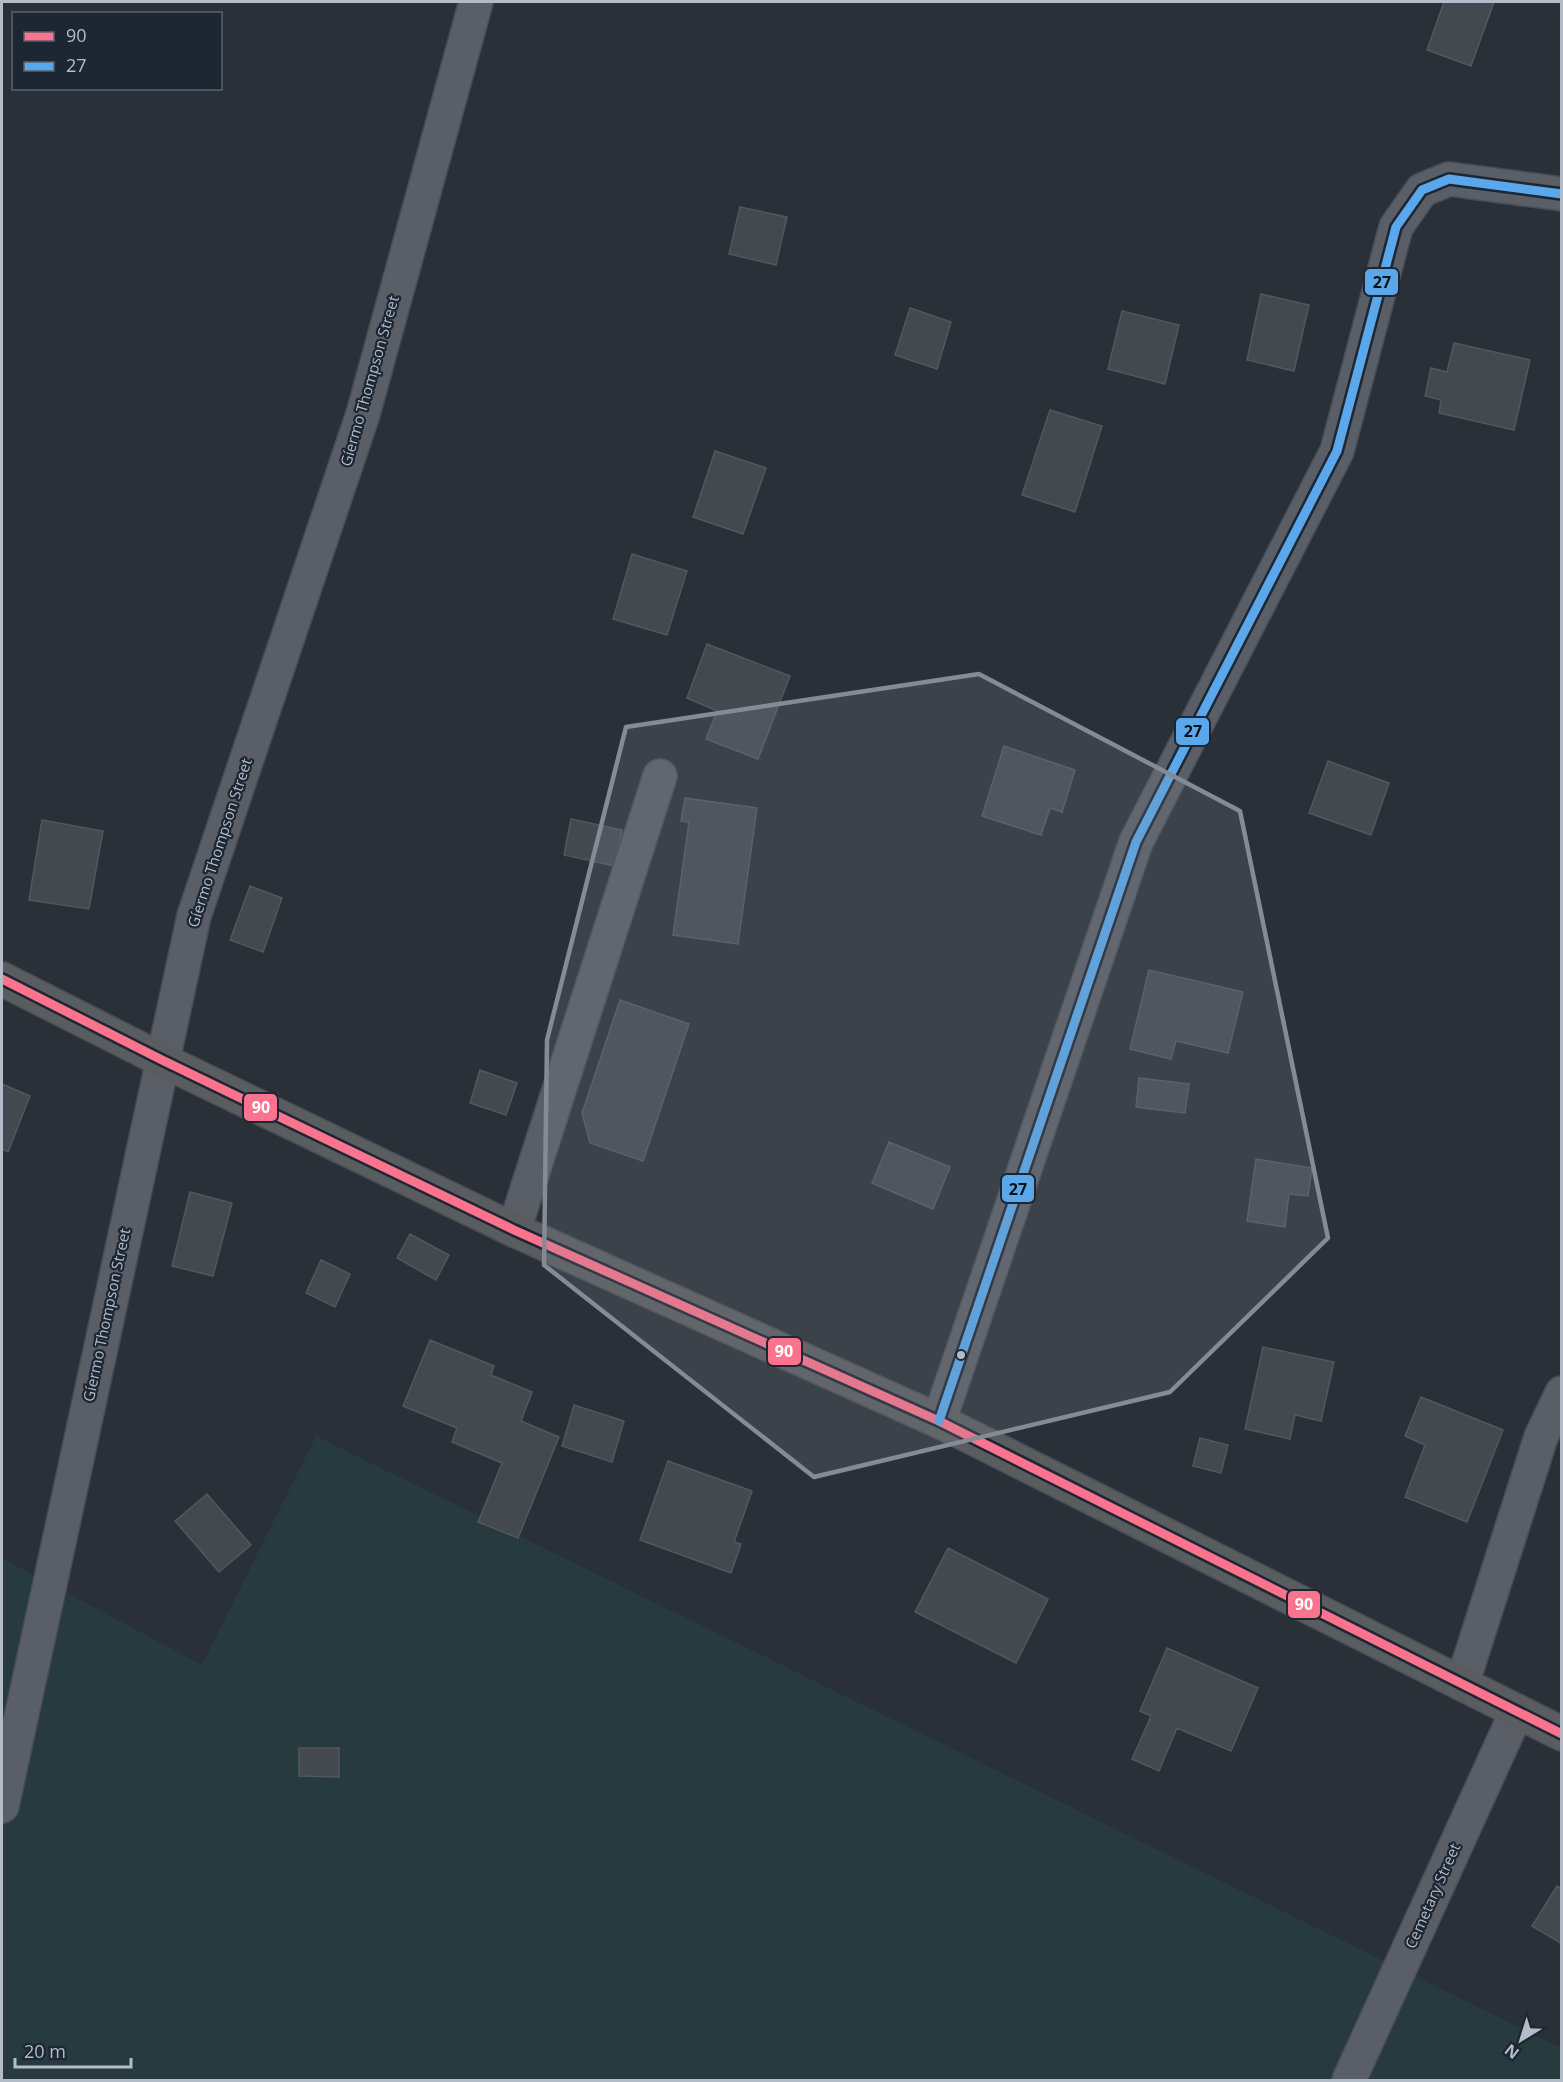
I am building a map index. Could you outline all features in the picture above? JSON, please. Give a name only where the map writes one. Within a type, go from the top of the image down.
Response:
[{"type":"highway","points":[[5,979],[162,1059],[514,1230],[939,1421],[1562,1734]]},
{"type":"street","name":"Gíermo Thompson Street","points":[[2,1806],[194,915],[363,414],[476,2]]},
{"type":"street","points":[[939,1421],[1136,842],[1337,451],[1396,227],[1422,190],[1449,179],[1562,194]]},
{"type":"street","points":[[514,1230],[660,776]]},
{"type":"street","points":[[1462,1684],[1541,1437],[1562,1393]]},
{"type":"street","name":"Cemetary Street","points":[[1349,2080],[1517,1711]]},
{"type":"highlighted area","points":[[979,674],[1240,811],[1328,1238],[1170,1392],[814,1477],[544,1265],[547,1040],[626,727]]},
{"type":"green space","points":[[316,1436],[1561,2048],[1561,2080],[2,2080],[2,1558],[202,1665]]},
{"type":"building","points":[[1444,2],[1494,2],[1471,66],[1427,50]]},
{"type":"building","points":[[740,207],[787,217],[776,265],[729,254]]},
{"type":"building","points":[[1261,294],[1309,305],[1294,371],[1247,360]]},
{"type":"building","points":[[910,308],[951,322],[937,369],[895,355]]},
{"type":"building","points":[[1122,311],[1179,325],[1165,384],[1108,369]]},
{"type":"building","points":[[1454,343],[1530,360],[1514,430],[1439,413],[1441,400],[1425,396],[1431,368],[1447,372]]},
{"type":"building","points":[[1050,410],[1102,426],[1075,512],[1022,495]]},
{"type":"building","points":[[715,451],[766,468],[743,534],[693,517]]},
{"type":"building","points":[[632,554],[687,571],[667,635],[613,619]]},
{"type":"building","points":[[707,644],[790,676],[758,759],[706,739],[717,711],[687,698]]},
{"type":"building","points":[[1004,746],[1075,770],[1062,812],[1050,808],[1041,835],[982,816]]},
{"type":"building","points":[[1328,761],[1389,783],[1371,835],[1309,813]]},
{"type":"building","points":[[685,798],[757,808],[738,944],[673,935],[689,822],[681,821]]},
{"type":"building","points":[[571,819],[622,830],[615,866],[564,855]]},
{"type":"building","points":[[42,820],[103,831],[89,909],[29,900]]},
{"type":"building","points":[[250,886],[282,898],[263,952],[230,940]]},
{"type":"building","points":[[1149,970],[1243,992],[1228,1053],[1176,1041],[1171,1059],[1130,1049]]},
{"type":"building","points":[[620,1000],[689,1024],[643,1161],[590,1143],[582,1113]]},
{"type":"building","points":[[480,1070],[517,1083],[506,1115],[470,1103]]},
{"type":"building","points":[[1139,1078],[1189,1084],[1185,1113],[1136,1107]]},
{"type":"building","points":[[2,1084],[30,1096],[8,1152],[2,1149]]},
{"type":"building","points":[[889,1142],[950,1167],[933,1209],[872,1183]]},
{"type":"building","points":[[1256,1159],[1312,1168],[1308,1196],[1289,1194],[1285,1227],[1247,1221]]},
{"type":"building","points":[[190,1192],[232,1203],[213,1276],[172,1266]]},
{"type":"building","points":[[410,1234],[449,1255],[436,1280],[397,1258]]},
{"type":"building","points":[[321,1260],[350,1274],[335,1307],[306,1293]]},
{"type":"building","points":[[430,1340],[494,1366],[491,1375],[532,1392],[521,1421],[559,1437],[518,1538],[478,1522],[502,1463],[452,1442],[457,1428],[403,1406]]},
{"type":"building","points":[[1263,1347],[1334,1362],[1321,1421],[1295,1415],[1290,1439],[1245,1429]]},
{"type":"building","points":[[1421,1397],[1503,1430],[1467,1522],[1405,1497],[1425,1445],[1405,1436]]},
{"type":"building","points":[[574,1405],[624,1421],[612,1462],[562,1446]]},
{"type":"building","points":[[1200,1438],[1228,1445],[1221,1473],[1193,1466]]},
{"type":"building","points":[[668,1461],[752,1491],[734,1542],[741,1544],[731,1573],[640,1540]]},
{"type":"building","points":[[207,1494],[251,1545],[219,1572],[175,1521]]},
{"type":"building","points":[[948,1548],[1048,1599],[1016,1663],[915,1612]]},
{"type":"building","points":[[1167,1648],[1258,1688],[1231,1751],[1177,1728],[1159,1771],[1132,1759],[1151,1716],[1140,1711]]},
{"type":"building","points":[[299,1748],[339,1748],[339,1777],[299,1776]]},
{"type":"building","points":[[1557,1886],[1562,1889],[1562,1944],[1532,1926]]},
{"type":"transit line","name":"27","points":[[939,1421],[1136,842],[1337,451],[1396,227],[1422,190],[1449,179],[1562,194]]},
{"type":"transit line","name":"90","points":[[2,979],[162,1060],[514,1230],[939,1421],[1562,1734]]}]
